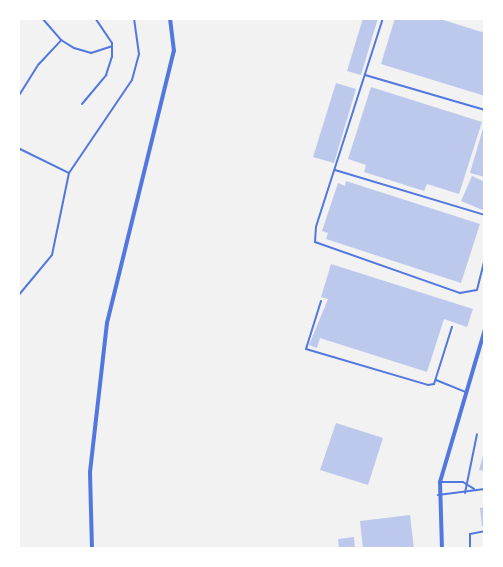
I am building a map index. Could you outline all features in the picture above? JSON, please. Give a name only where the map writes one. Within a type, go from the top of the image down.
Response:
[{"type":"street","points":[[92,549],[90,472],[107,324],[174,51],[170,18]]},
{"type":"street","points":[[442,549],[438,495],[440,482],[485,329]]},
{"type":"lane","points":[[42,18],[61,40],[91,53],[112,46]]},
{"type":"lane","points":[[82,104],[106,75],[112,46],[95,18]]},
{"type":"lane","points":[[18,296],[52,255],[69,173],[132,80],[139,54],[134,18]]},
{"type":"lane","points":[[383,18],[314,238],[320,245],[460,293],[477,290],[485,259]]},
{"type":"lane","points":[[18,97],[39,64],[61,40]]},
{"type":"lane","points":[[365,75],[485,110]]},
{"type":"lane","points":[[18,148],[69,173]]},
{"type":"lane","points":[[335,170],[485,215]]},
{"type":"lane","points":[[321,301],[305,346],[309,351],[428,385],[436,380],[452,327]]},
{"type":"lane","points":[[436,380],[465,392]]},
{"type":"lane","points":[[465,493],[477,434]]},
{"type":"lane","points":[[440,482],[468,483],[474,489]]},
{"type":"lane","points":[[438,495],[485,489]]},
{"type":"lane","points":[[470,549],[470,534],[485,531]]},
{"type":"building","points":[[363,18],[378,18],[361,75],[347,71]]},
{"type":"building","points":[[395,18],[437,18],[485,33],[485,96],[381,64]]},
{"type":"building","points":[[336,83],[356,89],[334,163],[313,157]]},
{"type":"building","points":[[371,87],[482,122],[459,194],[427,184],[424,191],[364,172],[366,165],[348,159]]},
{"type":"building","points":[[485,126],[485,177],[470,173]]},
{"type":"building","points":[[472,176],[485,182],[485,211],[461,201]]},
{"type":"building","points":[[346,181],[480,224],[461,283],[326,239],[328,233],[322,231],[338,183],[345,186]]},
{"type":"building","points":[[331,264],[473,309],[467,327],[444,319],[427,372],[320,338],[317,348],[309,345],[328,299],[321,297]]},
{"type":"building","points":[[336,423],[383,438],[368,485],[320,470]]},
{"type":"building","points":[[485,452],[485,471],[479,470]]},
{"type":"building","points":[[485,507],[485,526],[482,526],[480,508]]},
{"type":"building","points":[[410,515],[414,549],[363,549],[360,521]]},
{"type":"building","points":[[354,537],[355,549],[339,549],[338,539]]}]
